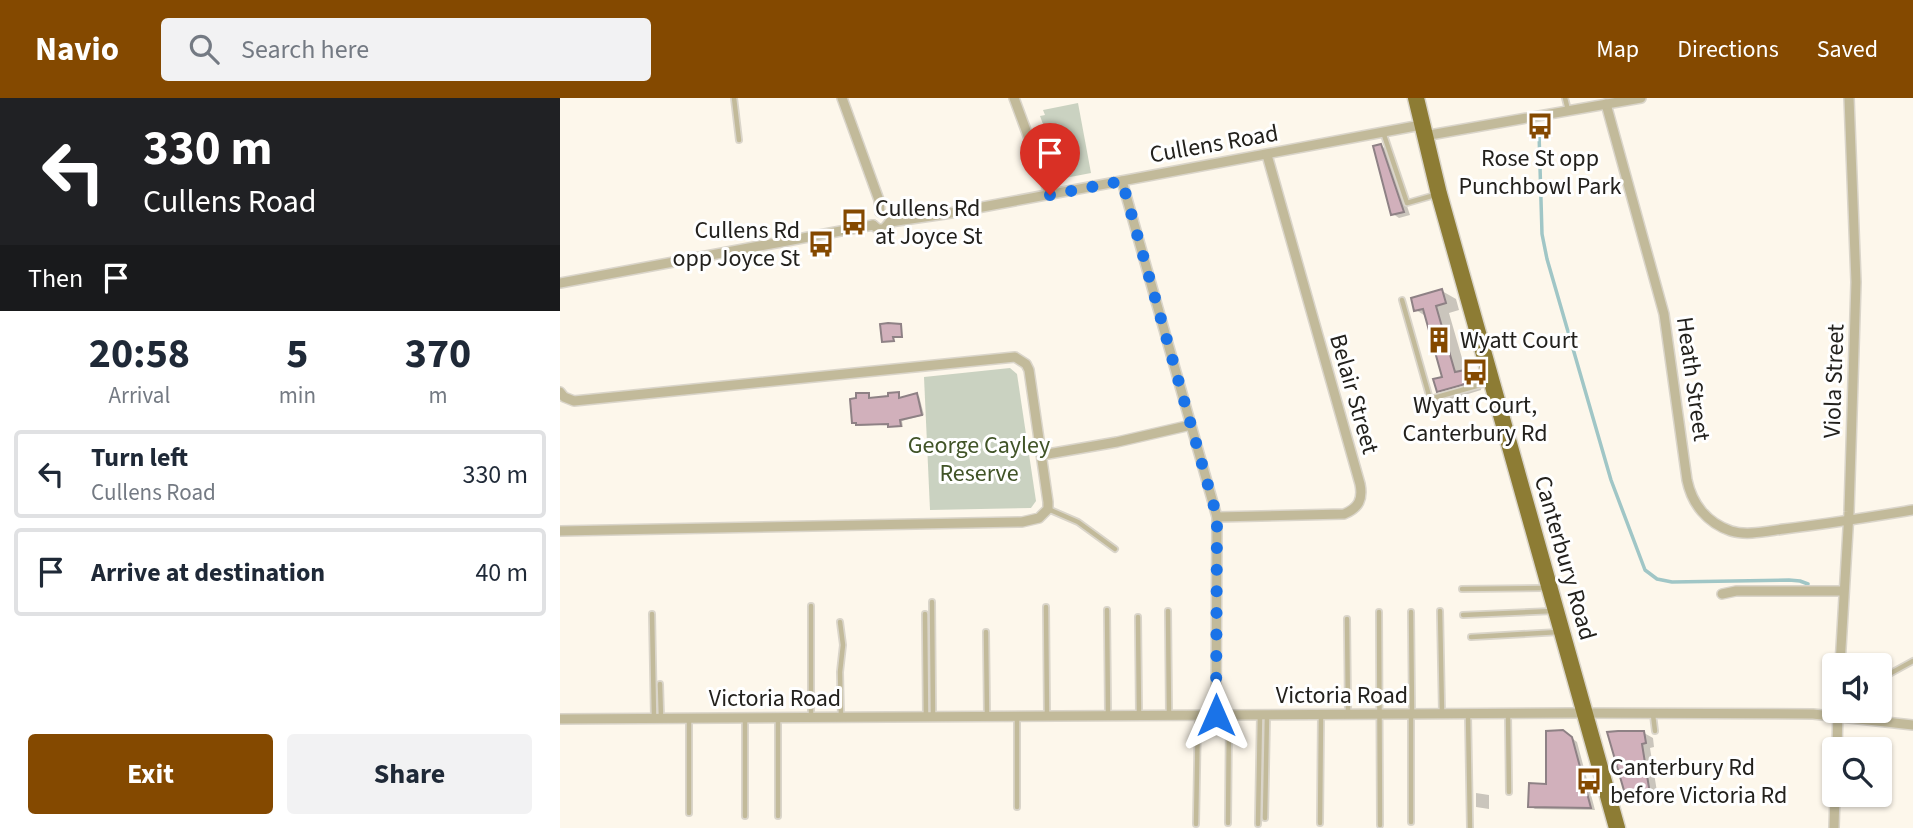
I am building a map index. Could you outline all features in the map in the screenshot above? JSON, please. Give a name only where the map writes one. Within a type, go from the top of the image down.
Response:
[{"type":"highway","name":"Canterbury Road","points":[[1416,98],[1439,194],[1617,828]]},
{"type":"street","points":[[842,98],[879,200],[880,212]]},
{"type":"street","points":[[1014,98],[1050,195]]},
{"type":"street","name":"Cullens Road","points":[[890,222],[1050,195],[1383,132],[1422,130],[1568,111],[1641,98]]},
{"type":"street","name":"Viola Street","points":[[1840,653],[1846,520],[1849,512],[1856,282],[1849,98]]},
{"type":"street","name":"Heath Street","points":[[1606,104],[1664,314],[1687,480],[1694,501],[1710,520],[1738,532],[1777,530],[1913,510]]},
{"type":"street","name":"Belair Street","points":[[1217,517],[1345,514],[1357,507],[1360,500],[1360,484],[1267,155]]},
{"type":"street","points":[[1122,181],[1217,517],[1216,715]]},
{"type":"street","points":[[880,212],[887,215],[890,222],[884,229],[873,225],[872,218],[880,212]]},
{"type":"street","points":[[560,283],[873,225]]},
{"type":"street","points":[[560,392],[574,401],[1007,356],[1020,359],[1030,370],[1048,509],[1039,518],[1022,522],[560,531]]},
{"type":"street","points":[[1042,455],[1191,425]]},
{"type":"street","points":[[1722,594],[1736,591],[1843,591]]},
{"type":"street","name":"Victoria Road","points":[[560,719],[1508,713],[1822,714]]},
{"type":"street","name":"Victoria Road","points":[[1892,722],[1913,725]]},
{"type":"street","points":[[1834,828],[1835,807]]},
{"type":"lane","points":[[733,98],[738,140]]},
{"type":"lane","points":[[1565,98],[1568,111]]},
{"type":"lane","points":[[1383,132],[1407,202],[1439,194]]},
{"type":"lane","points":[[1402,300],[1430,400],[1491,381]]},
{"type":"lane","points":[[1048,509],[1078,522],[1115,549]]},
{"type":"lane","points":[[1462,589],[1551,588]]},
{"type":"lane","points":[[929,717],[932,602]]},
{"type":"lane","points":[[811,606],[811,718]]},
{"type":"lane","points":[[1046,607],[1047,716]]},
{"type":"lane","points":[[1107,610],[1108,716]]},
{"type":"lane","points":[[1168,611],[1169,715]]},
{"type":"lane","points":[[1440,611],[1442,714]]},
{"type":"lane","points":[[1462,615],[1557,611]]},
{"type":"lane","points":[[1379,612],[1380,825]]},
{"type":"lane","points":[[1411,612],[1411,822]]},
{"type":"lane","points":[[652,614],[658,719]]},
{"type":"lane","points":[[925,614],[929,717]]},
{"type":"lane","points":[[1138,617],[1139,715]]},
{"type":"lane","points":[[1347,619],[1348,714]]},
{"type":"lane","points":[[840,622],[843,645],[840,672],[841,717]]},
{"type":"lane","points":[[986,632],[987,716]]},
{"type":"lane","points":[[1471,637],[1563,632]]},
{"type":"lane","points":[[1892,672],[1913,661]]},
{"type":"lane","points":[[658,719],[660,684]]},
{"type":"lane","points":[[1508,713],[1508,792]]},
{"type":"lane","points":[[1320,823],[1321,714]]},
{"type":"lane","points":[[1468,714],[1470,828]]},
{"type":"lane","points":[[1653,714],[1655,731]]},
{"type":"lane","points":[[1196,824],[1198,715]]},
{"type":"lane","points":[[1228,823],[1229,715]]},
{"type":"lane","points":[[1263,715],[1265,818]]},
{"type":"lane","points":[[1258,824],[1263,715]]},
{"type":"lane","points":[[1017,716],[1017,807]]},
{"type":"lane","points":[[689,718],[689,813]]},
{"type":"lane","points":[[745,718],[745,817]]},
{"type":"lane","points":[[778,718],[778,816]]},
{"type":"green space","points":[[1078,103],[1091,173],[1065,178],[1040,116],[1045,115],[1043,110]]},
{"type":"green space","name":"George Cayley Reserve","points":[[1010,368],[1017,374],[1036,501],[1031,508],[930,510],[924,377]]},
{"type":"building","points":[[1381,144],[1404,212],[1391,215],[1373,146]]},
{"type":"building","name":"Wyatt Court","points":[[1442,289],[1446,303],[1436,306],[1455,372],[1465,370],[1469,383],[1437,392],[1433,379],[1442,377],[1423,309],[1414,311],[1411,298]]},
{"type":"building","points":[[880,324],[901,324],[902,337],[893,337],[894,341],[882,342]]},
{"type":"building","points":[[899,392],[899,398],[917,393],[922,415],[900,420],[901,426],[852,423],[850,399],[856,398],[856,393],[869,393],[869,398]]},
{"type":"building","points":[[1563,730],[1572,737],[1591,808],[1528,807],[1529,783],[1546,784],[1546,731]]},
{"type":"building","points":[[1644,731],[1646,743],[1642,744],[1650,794],[1625,794],[1607,732]]},
{"type":"waterway","points":[[1539,133],[1542,234],[1547,259],[1611,480],[1645,570],[1657,579],[1672,582],[1789,580],[1808,584]]},
{"type":"place","name":"Rose St opp Punchbowl Park","points":[[1540,126]]},
{"type":"place","name":"Cullens Rd at Joyce St","points":[[854,222]]},
{"type":"place","name":"Cullens Rd opp Joyce St","points":[[821,244]]},
{"type":"place","name":"Wyatt Court","points":[[1439,340]]},
{"type":"place","name":"Wyatt Court, Canterbury Rd","points":[[1475,372]]},
{"type":"place","name":"Canterbury Rd before Victoria Rd","points":[[1589,781]]},
{"type":"route","points":[[1050,195],[1122,181],[1217,517],[1216,715]]}]
